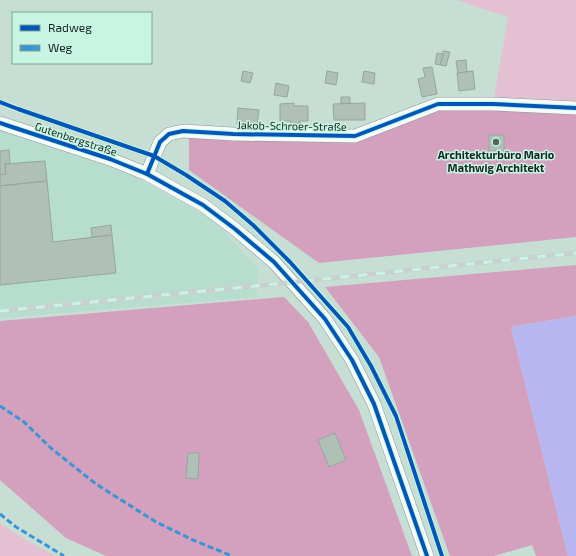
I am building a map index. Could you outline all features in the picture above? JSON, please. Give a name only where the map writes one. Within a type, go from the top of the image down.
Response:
[{"type":"street","name":"Jakob-Schroer-Straße","points":[[147,174],[160,142],[169,134],[183,131],[233,134],[355,136],[438,104],[492,104],[576,108]]},
{"type":"street","name":"Gutenbergstraße","points":[[0,123],[110,159],[147,174],[203,205],[235,229],[274,262],[325,318],[352,360],[374,404],[427,556]]},
{"type":"shaded area","points":[[456,0],[576,0],[576,101],[493,104],[508,17]]},
{"type":"shaded area","points":[[576,101],[576,237],[319,263],[189,170],[189,134],[355,139],[439,108],[493,104]]},
{"type":"shaded area","points":[[0,117],[71,154],[129,174],[213,220],[258,269],[257,297],[0,318]]},
{"type":"shaded area","points":[[576,265],[576,316],[511,327],[568,556],[536,556],[532,545],[494,556],[450,556],[379,357],[325,287]]},
{"type":"shaded area","points":[[284,297],[308,322],[359,410],[412,556],[106,556],[66,538],[0,480],[0,321]]},
{"type":"shaded area","points":[[0,523],[26,540],[56,556],[0,556]]},
{"type":"water","points":[[576,316],[576,556],[568,556],[511,327]]},
{"type":"building","points":[[443,51],[450,52],[446,66],[440,65]]},
{"type":"building","points":[[437,53],[443,54],[440,65],[435,64]]},
{"type":"building","points":[[466,60],[467,72],[458,73],[456,61]]},
{"type":"building","points":[[432,67],[437,94],[422,97],[418,79],[425,77],[423,68]]},
{"type":"building","points":[[243,71],[253,73],[250,83],[241,81]]},
{"type":"building","points":[[327,71],[338,73],[336,85],[325,83]]},
{"type":"building","points":[[364,71],[375,73],[374,84],[362,82]]},
{"type":"building","points":[[473,71],[475,89],[459,91],[457,73]]},
{"type":"building","points":[[276,83],[289,86],[287,97],[274,95]]},
{"type":"building","points":[[341,97],[350,97],[350,103],[341,104]]},
{"type":"building","points":[[294,103],[294,106],[308,106],[308,121],[300,121],[300,124],[291,124],[291,121],[280,121],[280,104]]},
{"type":"building","points":[[365,103],[365,120],[334,120],[333,104]]},
{"type":"building","points":[[238,108],[259,110],[257,126],[237,124]]},
{"type":"building","points":[[489,135],[504,135],[504,155],[498,155],[498,151],[489,151]]},
{"type":"building","points":[[9,150],[10,163],[5,164],[6,174],[0,175],[0,151]]},
{"type":"building","points":[[45,161],[47,181],[0,186],[0,175],[6,174],[5,164]]},
{"type":"building","points":[[47,181],[53,242],[112,235],[116,273],[0,285],[0,186]]},
{"type":"building","points":[[111,225],[112,235],[92,237],[91,228]]},
{"type":"building","points":[[335,433],[346,460],[329,467],[318,440]]},
{"type":"building","points":[[188,453],[199,453],[198,479],[186,478]]},
{"type":"railway","points":[[0,311],[576,253]]},
{"type":"marked path","points":[[0,406],[24,422],[52,449],[96,484],[156,522],[193,540],[232,556]]},
{"type":"marked path","points":[[0,514],[16,527],[64,556]]},
{"type":"cycle path","points":[[0,102],[154,156],[225,201],[253,225],[290,262],[348,327],[371,366],[396,416],[442,556]]},
{"type":"cycle path","points":[[147,174],[160,142],[169,134],[183,131],[233,134],[355,136],[438,104],[493,104],[576,108]]},
{"type":"cycle path","points":[[0,123],[110,159],[147,174],[203,205],[235,229],[274,262],[325,319],[352,360],[374,404],[427,556]]},
{"type":"place","name":"Architekturbüro Mario Mathwig Architekt","points":[[496,142]]}]
